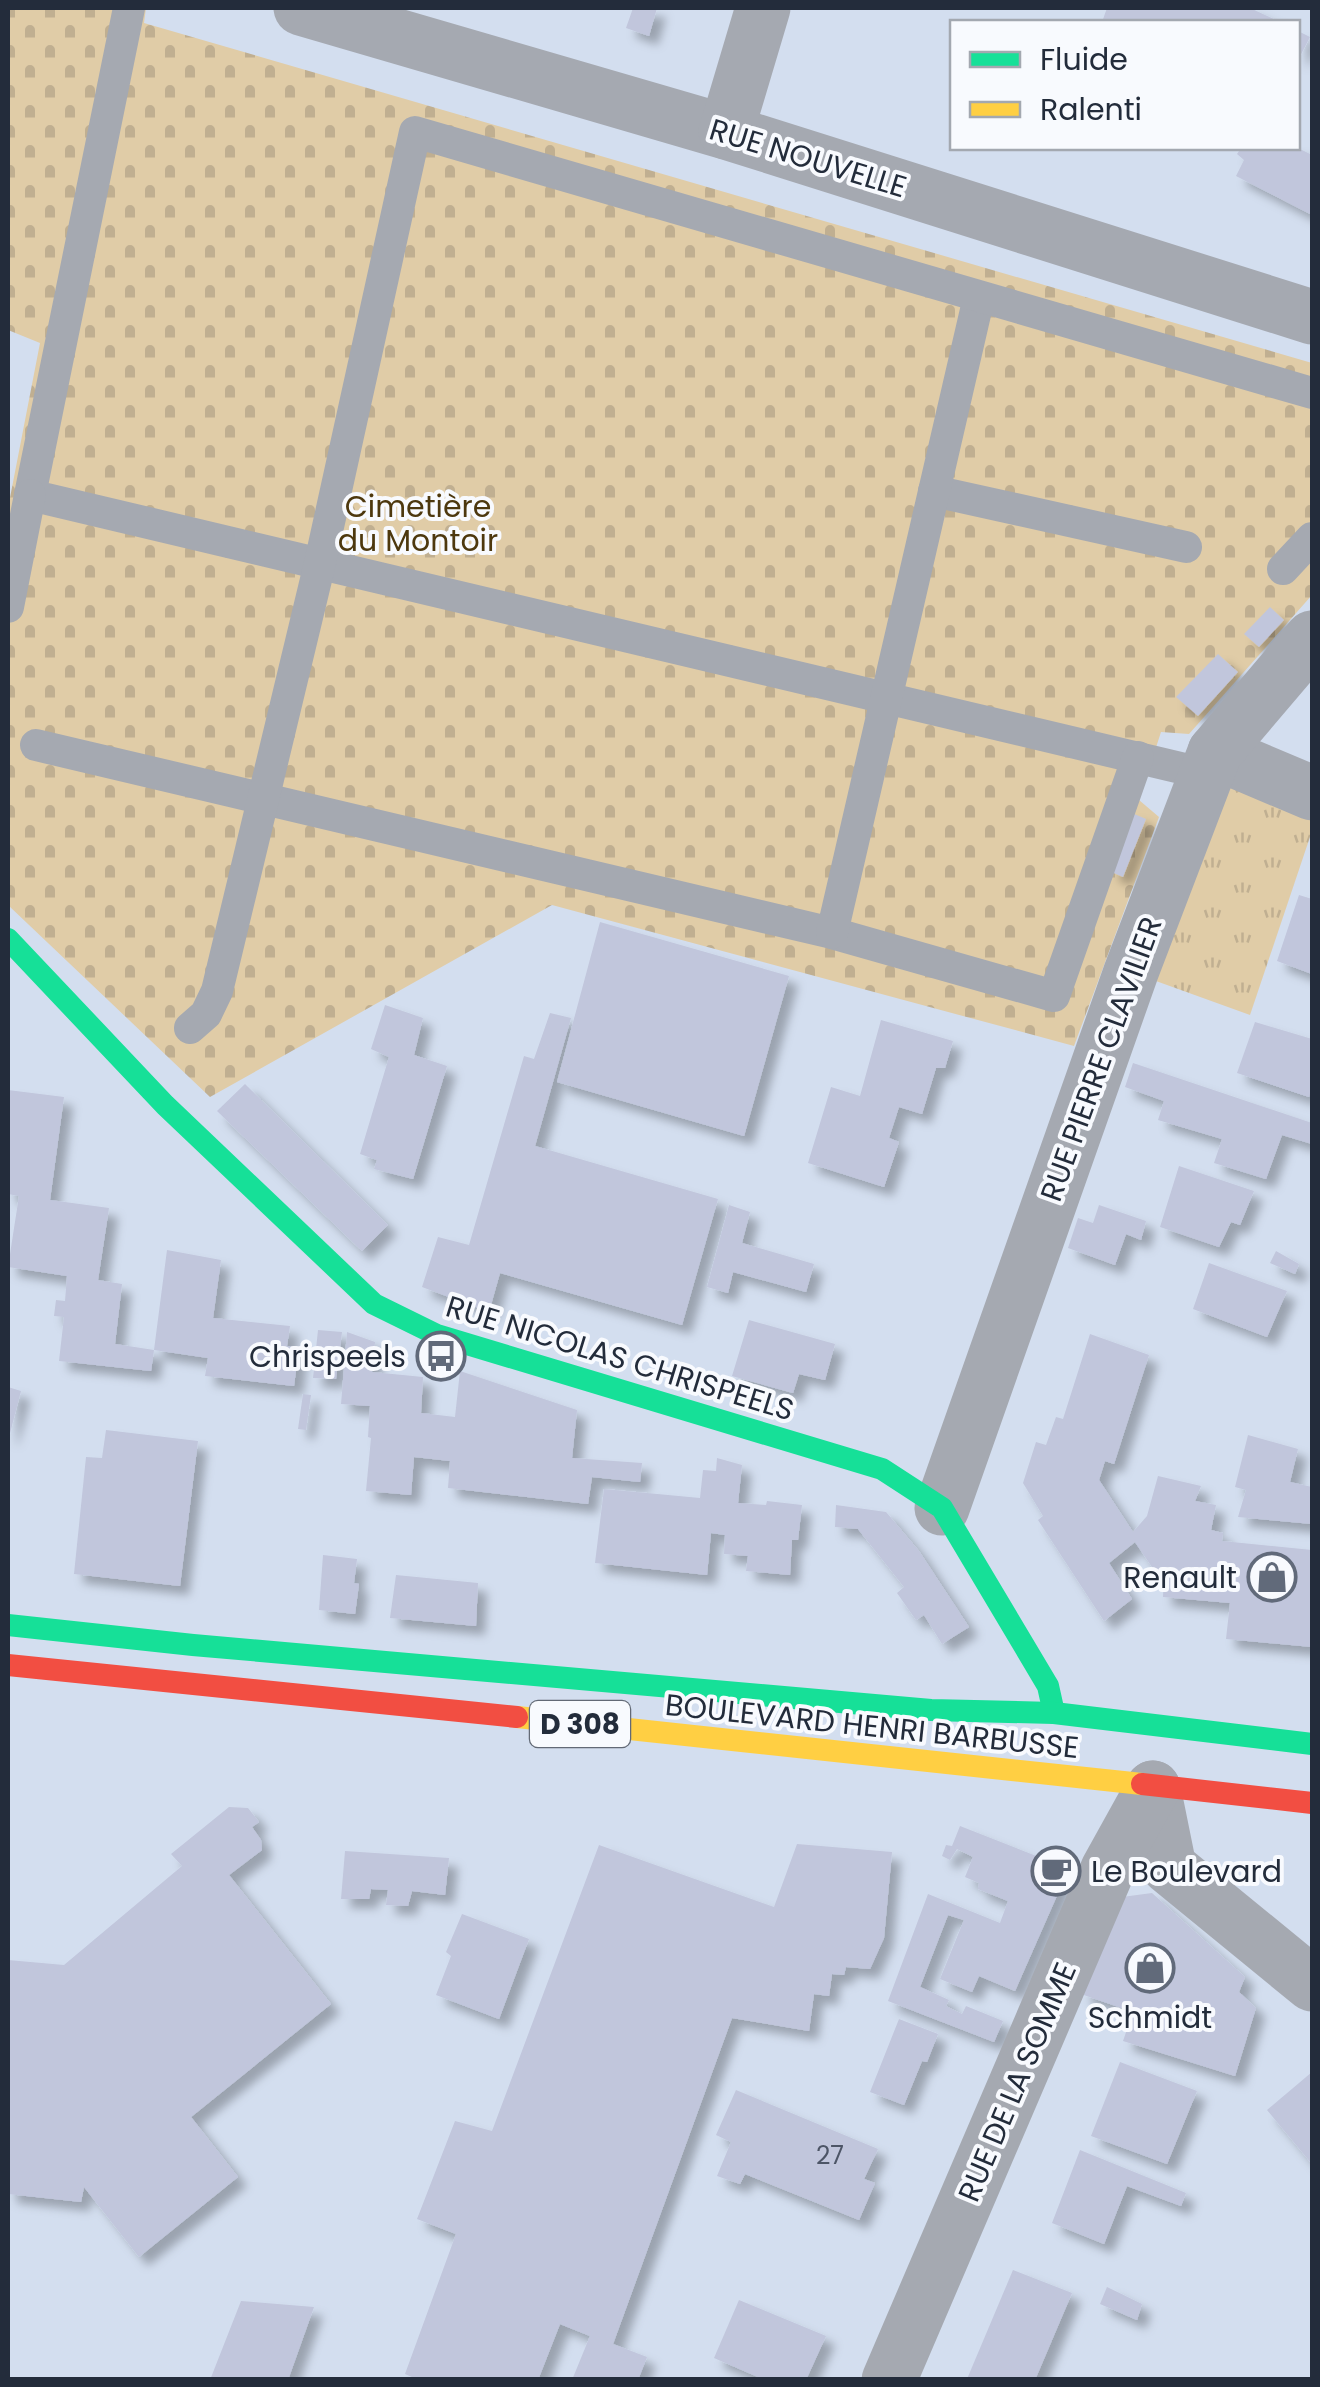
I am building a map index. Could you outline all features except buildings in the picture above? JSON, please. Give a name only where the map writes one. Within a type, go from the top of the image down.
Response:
[{"type":"main road","name":"RUE NICOLAS CHRISPEELS","points":[[8,939],[165,1105],[374,1304],[437,1335],[882,1469],[942,1508],[1048,1686],[1054,1712]]},
{"type":"main road","name":"BOULEVARD HENRI BARBUSSE","points":[[8,1625],[892,1707],[1054,1712],[1312,1744]]},
{"type":"main road","name":"BOULEVARD HENRI BARBUSSE","points":[[8,1666],[864,1752],[1131,1773],[1312,1803]]},
{"type":"main road","points":[[1054,1712],[1082,1737]]},
{"type":"street","name":"RUE NOUVELLE","points":[[300,8],[726,132],[1312,317]]},
{"type":"street","points":[[726,132],[763,8]]},
{"type":"street","name":"RUE PIERRE CLAVILIER","points":[[942,1508],[1131,972],[1210,763],[1312,638]]},
{"type":"street","points":[[1210,763],[1312,793]]},
{"type":"street","points":[[1131,1773],[1169,1866],[1312,1984]]},
{"type":"street","name":"RUE DE LA SOMME","points":[[888,2380],[1108,1869],[1131,1773]]},
{"type":"lane","points":[[8,607],[129,8]]},
{"type":"lane","points":[[190,1028],[206,1014],[218,991],[320,563],[415,132],[1312,393]]},
{"type":"lane","points":[[832,933],[979,296]]},
{"type":"lane","points":[[934,491],[1186,547]]},
{"type":"lane","points":[[30,495],[1138,758],[1210,763]]},
{"type":"lane","points":[[1283,569],[1312,538]]},
{"type":"lane","points":[[36,745],[832,933],[1054,996],[1138,758]]},
{"type":"green space","name":"Cimetière du Montoir","points":[[8,8],[146,8],[144,23],[1312,363],[1312,595],[1189,734],[1161,732],[1139,800],[1159,817],[1074,1046],[552,905],[210,1097],[8,905],[8,508],[40,343],[8,330]]},
{"type":"green space","points":[[1215,752],[1312,793],[1312,831],[1250,1015],[1131,972]]},
{"type":"traffic: fast","points":[[8,939],[165,1105],[374,1304],[437,1335],[882,1469],[942,1508],[1048,1686],[1054,1713]]},
{"type":"traffic: fast","points":[[8,1625],[931,1710],[1054,1713],[1312,1744]]},
{"type":"traffic: slow","points":[[517,1717],[1142,1784]]},
{"type":"traffic: jam","points":[[8,1665],[517,1717]]},
{"type":"traffic: jam","points":[[1142,1784],[1312,1803]]},
{"type":"place","name":"Chrispeels","points":[[441,1356]]},
{"type":"place","name":"Renault","points":[[1272,1577]]},
{"type":"place","name":"Le Boulevard","points":[[1056,1871]]},
{"type":"place","name":"Schmidt","points":[[1150,1968]]}]
